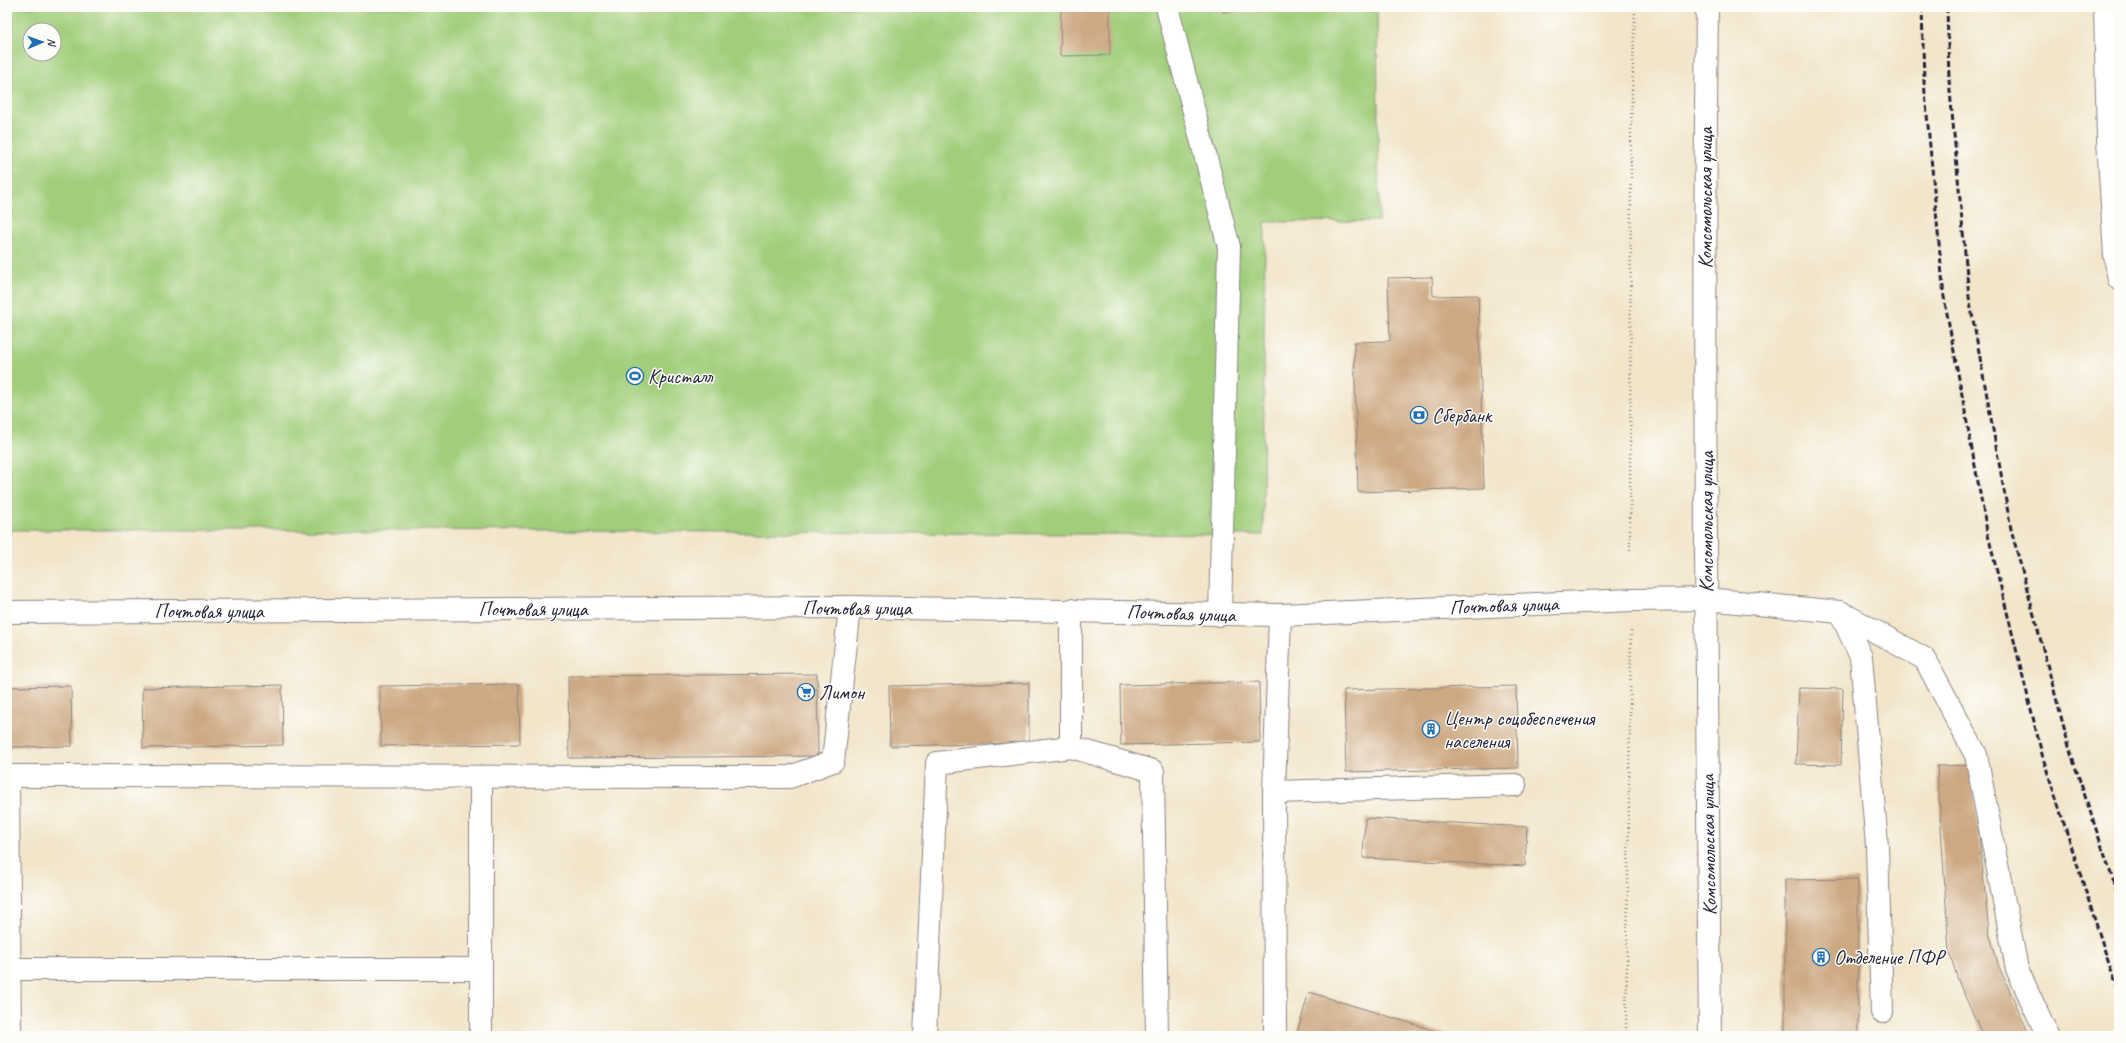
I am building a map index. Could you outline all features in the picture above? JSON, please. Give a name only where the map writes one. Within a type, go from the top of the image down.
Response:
[{"type":"street","points":[[1167,7],[1229,247],[1220,615]]},
{"type":"street","name":"Комсомольская улица","points":[[1707,7],[1705,202],[1706,599],[1710,1036]]},
{"type":"street","points":[[2105,7],[2108,139],[2115,256],[2119,279]]},
{"type":"street","name":"Почтовая улица","points":[[7,612],[850,607],[1280,615],[1633,600],[1706,599],[1840,612]]},
{"type":"street","points":[[10,1036],[7,776],[481,778],[790,777],[833,761],[850,607]]},
{"type":"street","points":[[1071,610],[1071,747]]},
{"type":"street","points":[[1840,612],[1861,657],[1877,846],[1882,1012]]},
{"type":"street","points":[[1840,612],[1925,659],[1976,755],[2017,969],[2048,1036]]},
{"type":"street","points":[[1275,1036],[1274,792],[1280,615]]},
{"type":"street","points":[[925,1036],[937,763],[1071,747],[1153,771],[1157,1036]]},
{"type":"street","points":[[481,778],[481,1036]]},
{"type":"street","points":[[1274,792],[1515,785]]},
{"type":"street","points":[[9,969],[482,969]]},
{"type":"path","points":[[1630,550],[1630,126],[1635,7]]},
{"type":"path","points":[[1626,1036],[1631,628]]},
{"type":"green space","name":"Кристалл","points":[[7,7],[1377,7],[1379,221],[1265,222],[1263,535],[382,530],[7,530]]},
{"type":"building","points":[[1061,7],[1110,7],[1110,55],[1060,56]]},
{"type":"building","points":[[1223,7],[1311,7],[1311,8],[1223,12]]},
{"type":"building","name":"Сбербанк","points":[[1432,277],[1433,296],[1478,295],[1484,488],[1358,492],[1354,342],[1390,341],[1388,278]]},
{"type":"building","points":[[817,674],[818,756],[569,758],[568,676]]},
{"type":"building","points":[[1259,682],[1260,742],[1121,745],[1120,685]]},
{"type":"building","points":[[1029,683],[1029,743],[890,746],[889,686]]},
{"type":"building","points":[[519,684],[520,744],[381,746],[380,686]]},
{"type":"building","points":[[282,685],[283,745],[143,748],[142,688]]},
{"type":"building","points":[[71,686],[72,746],[7,747],[7,687]]},
{"type":"building","name":"Центр соцобеспечения населения","points":[[1516,686],[1518,768],[1346,772],[1344,690]]},
{"type":"building","points":[[1799,688],[1843,689],[1841,765],[1796,764]]},
{"type":"building","points":[[1972,765],[1989,933],[1999,967],[2030,1036],[1983,1036],[1959,983],[1949,951],[1937,766]]},
{"type":"building","points":[[1365,818],[1527,827],[1525,866],[1363,858]]},
{"type":"building","name":"Отделение ПФР","points":[[1858,879],[1858,1035],[1785,1035],[1785,880]]},
{"type":"building","points":[[1309,992],[1452,1036],[1296,1036]]},
{"type":"railway","points":[[1922,7],[1924,82],[1944,297],[1987,531],[2043,758],[2109,964],[2119,989]]},
{"type":"railway","points":[[1947,7],[1949,80],[1969,297],[2011,529],[2071,754],[2119,898]]},
{"type":"place","name":"Кристалл","points":[[635,376]]},
{"type":"place","name":"Сбербанк","points":[[1419,415]]},
{"type":"place","name":"Лимон","points":[[806,692]]},
{"type":"place","name":"Центр соцобеспечения населения","points":[[1431,729]]},
{"type":"place","name":"Отделение ПФР","points":[[1821,957]]}]
